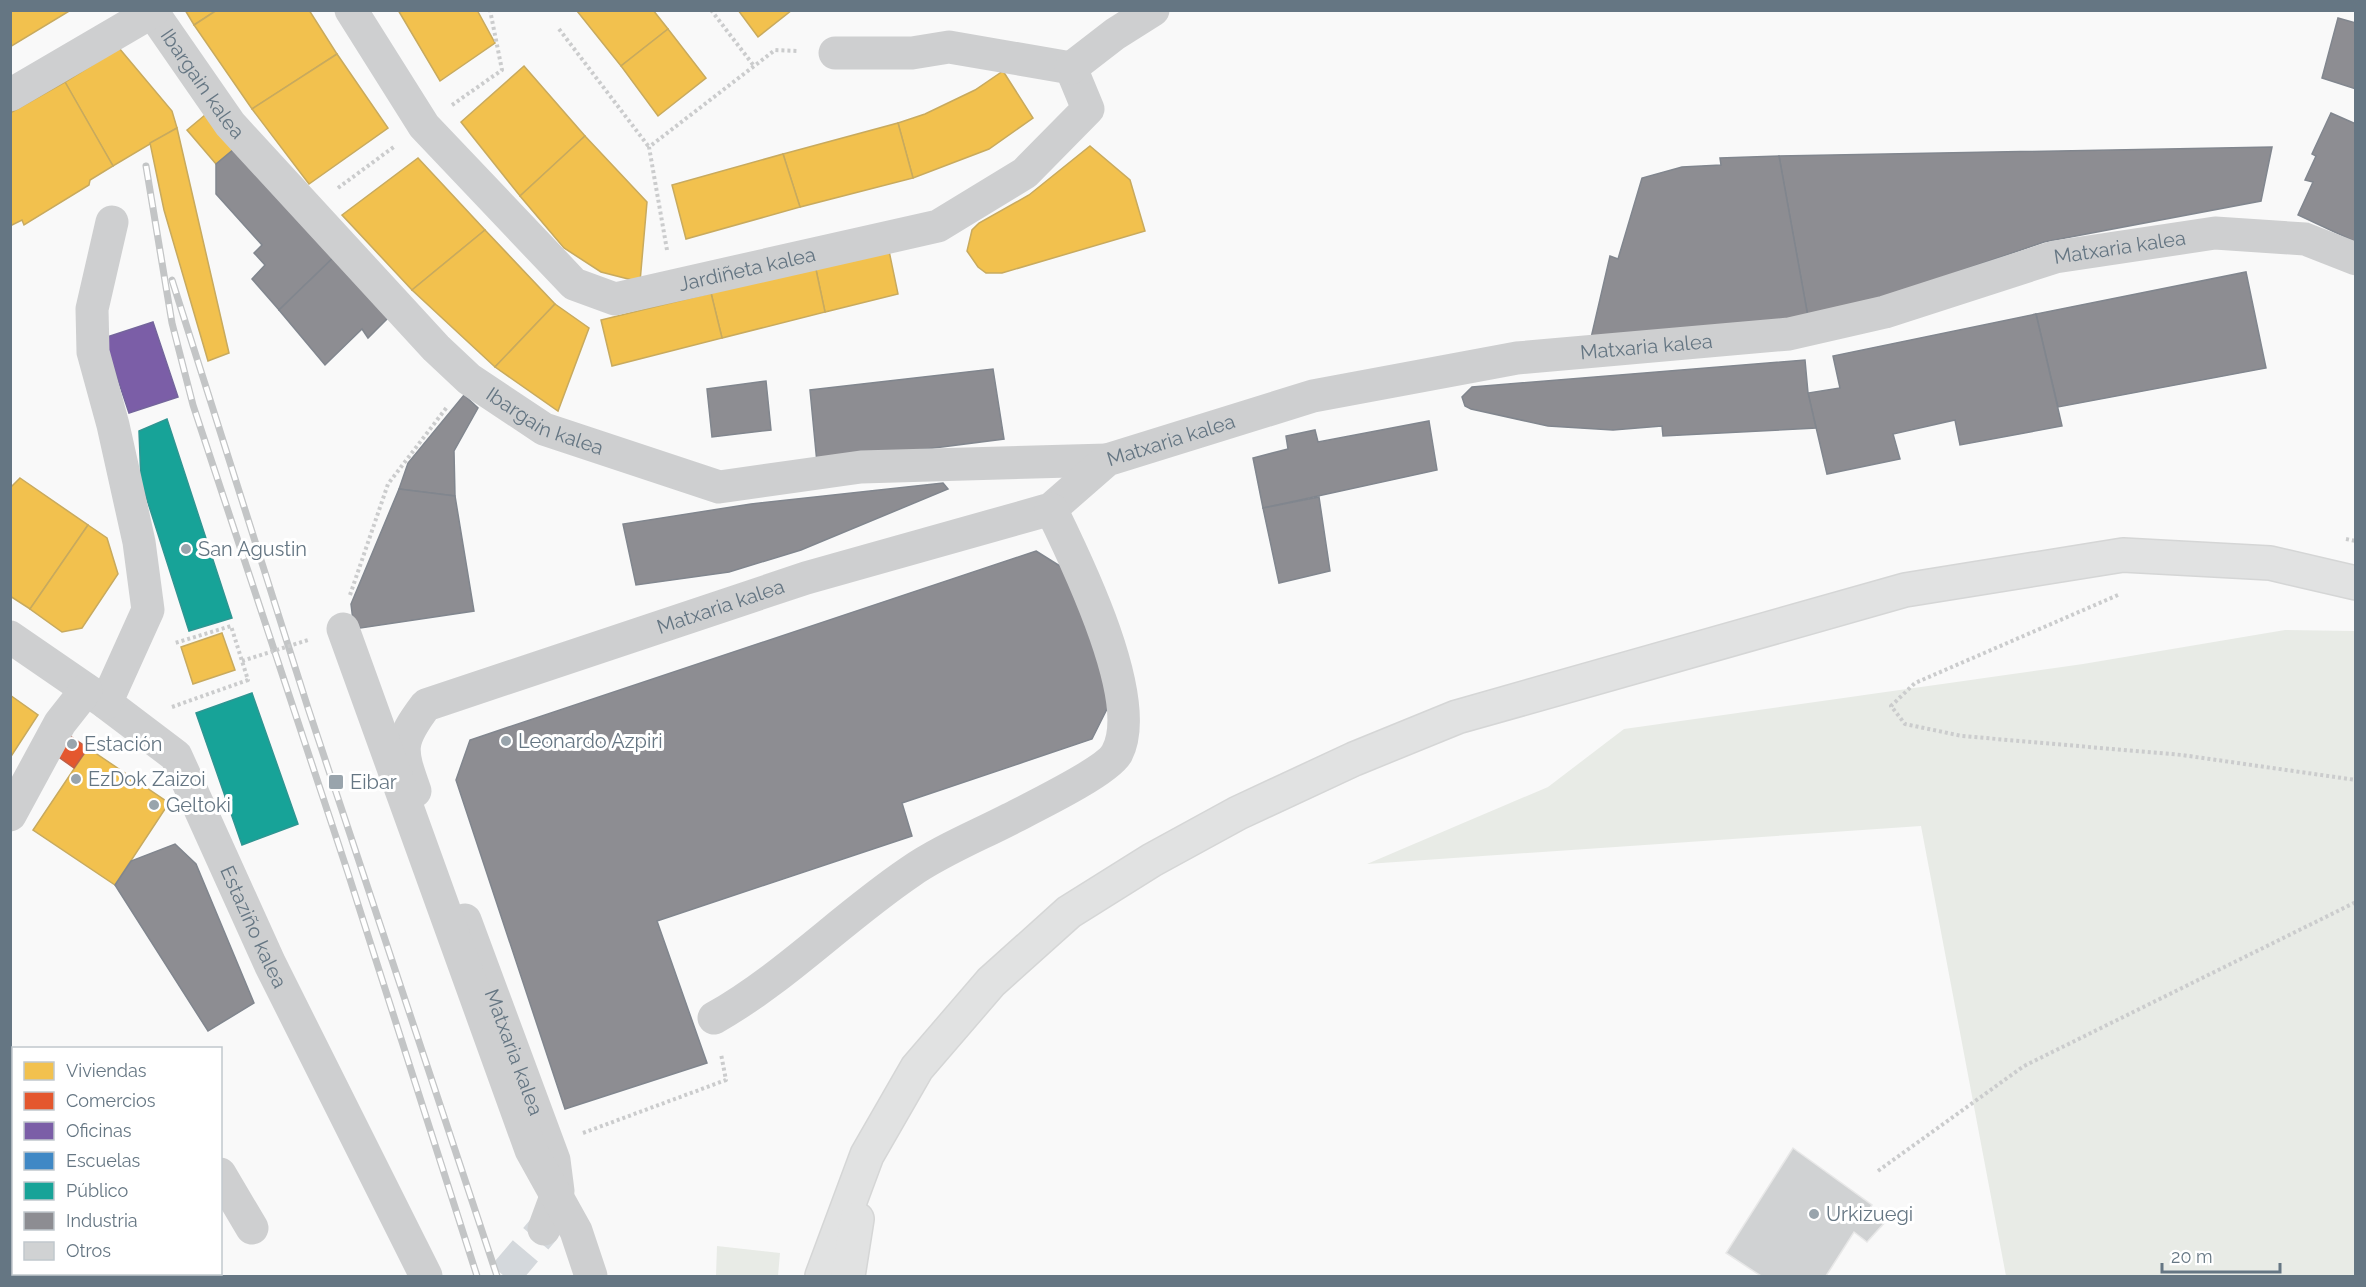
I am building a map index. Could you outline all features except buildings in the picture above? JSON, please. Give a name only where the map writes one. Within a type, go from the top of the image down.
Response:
[{"type":"highway","points":[[822,1276],[867,1155],[917,1068],[991,982],[1069,912],[1152,860],[1238,813],[1354,759],[1457,717],[1905,590],[2122,555],[2270,563],[2355,583]]},
{"type":"highway","points":[[848,1276],[867,1155]]},
{"type":"street","name":"Jardiñeta kalea","points":[[351,10],[574,284],[615,299],[674,288],[939,226],[1025,173],[1088,109],[1071,68]]},
{"type":"street","points":[[835,53],[912,52],[949,47],[1071,68],[1114,34],[1153,10]]},
{"type":"street","points":[[10,95],[151,11]]},
{"type":"street","name":"Ibargain kalea","points":[[151,11],[230,124],[468,380],[544,429],[719,488],[861,467],[1107,460]]},
{"type":"street","points":[[10,815],[60,723],[96,696],[148,610],[139,542],[113,425],[93,352],[92,309],[112,222]]},
{"type":"street","name":"Matxaria kalea","points":[[544,1229],[558,1191],[554,1160],[402,756],[410,726],[426,705],[806,578],[1051,509],[1107,460],[1313,396],[1517,358],[1789,334],[1885,312],[2055,257],[2215,233],[2305,239],[2355,259]]},
{"type":"street","points":[[714,1018],[751,998],[911,872],[1088,777],[1117,754],[1124,717],[1115,661],[1078,565],[1051,509]]},
{"type":"street","points":[[345,617],[531,1150],[576,1231],[591,1276]]},
{"type":"street","name":"Estaziño kalea","points":[[10,637],[96,696],[176,756],[270,964],[426,1276]]},
{"type":"street","points":[[222,1177],[252,1228]]},
{"type":"path","points":[[309,209],[501,70],[490,10]]},
{"type":"path","points":[[711,10],[754,66]]},
{"type":"path","points":[[559,29],[649,147],[674,288]]},
{"type":"path","points":[[649,147],[775,50]]},
{"type":"path","points":[[242,662],[345,617],[388,484],[468,380]]},
{"type":"path","points":[[2336,537],[2355,541]]},
{"type":"path","points":[[2124,593],[1915,683],[1891,706],[1905,723],[1962,736],[2182,754],[2355,780]]},
{"type":"path","points":[[144,733],[175,704],[248,680],[231,626],[165,646]]},
{"type":"path","points":[[1878,1171],[2024,1066],[2355,902]]},
{"type":"path","points":[[586,1143],[582,1133],[726,1080]]},
{"type":"shaded area","points":[[2285,630],[2355,631],[2355,1276],[2006,1276],[1921,826],[1367,864],[1548,787],[1624,729],[2083,664]]},
{"type":"shaded area","points":[[717,1246],[780,1253],[778,1276],[716,1276]]},
{"type":"tunnel","points":[[504,1276],[544,1229]]},
{"type":"railway","points":[[146,166],[172,323],[193,405],[348,873],[477,1276]]},
{"type":"railway","points":[[172,280],[308,708],[497,1276]]},
{"type":"place","name":"San Agustin","points":[[186,549]]},
{"type":"place","name":"Leonardo Azpiri","points":[[506,741]]},
{"type":"place","name":"Estación","points":[[72,744]]},
{"type":"place","name":"EzDok Zaizoi","points":[[76,779]]},
{"type":"place","name":"Eibar","points":[[336,782]]},
{"type":"place","name":"Geltoki","points":[[154,805]]},
{"type":"place","name":"Urkizuegi","points":[[1814,1214]]}]
